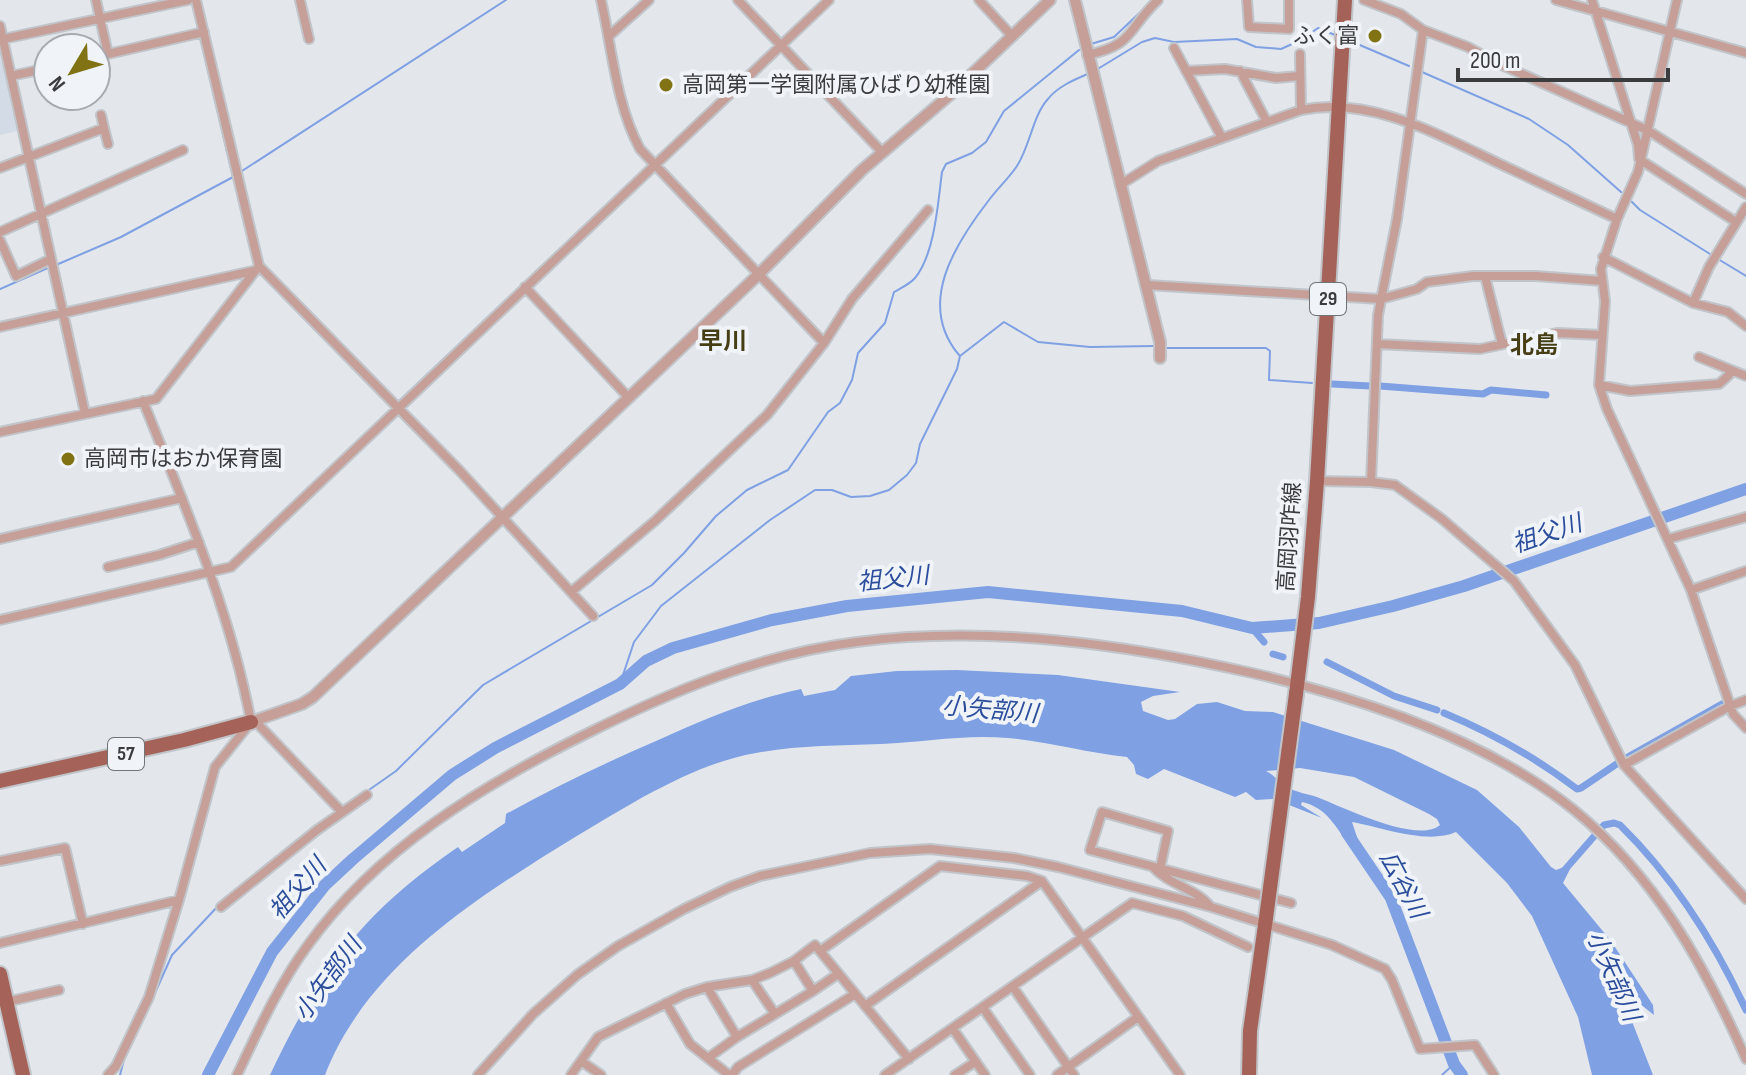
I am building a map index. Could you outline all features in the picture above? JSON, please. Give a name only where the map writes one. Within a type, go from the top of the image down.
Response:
[{"type":"main road","name":"高岡羽咋線","points":[[1249,1075],[1250,1031],[1308,597],[1345,0]]},
{"type":"main road","name":"57","points":[[0,781],[130,753],[253,721]]},
{"type":"main road","points":[[0,974],[23,1075]]},
{"type":"street","points":[[96,0],[103,32]]},
{"type":"street","points":[[3,39],[188,0]]},
{"type":"street","points":[[196,0],[256,269],[394,404],[593,616]]},
{"type":"street","points":[[300,0],[309,39]]},
{"type":"street","points":[[601,0],[630,132],[640,149],[824,343]]},
{"type":"street","points":[[609,36],[649,0]]},
{"type":"street","points":[[738,0],[882,152]]},
{"type":"street","points":[[0,620],[210,568],[231,567],[394,404],[525,287],[652,162],[829,0]]},
{"type":"street","points":[[979,0],[1012,36]]},
{"type":"street","points":[[108,1075],[116,1066],[149,997],[215,767],[253,721],[302,704],[313,697],[758,275],[882,152],[952,93],[1050,0]]},
{"type":"street","points":[[1075,0],[1147,285],[1160,350]]},
{"type":"street","points":[[1088,60],[1111,50],[1129,37],[1140,17],[1158,0]]},
{"type":"street","points":[[1247,0],[1249,27],[1289,29],[1289,0]]},
{"type":"street","points":[[1364,0],[1401,14],[1423,30],[1468,47],[1649,131],[1744,189]]},
{"type":"street","points":[[1556,0],[1746,53]]},
{"type":"street","points":[[1592,0],[1631,123],[1639,159],[1736,222]]},
{"type":"street","points":[[1677,0],[1638,172],[1603,257],[1605,301],[1599,385],[1607,409],[1691,590],[1730,706],[1746,728]]},
{"type":"street","points":[[0,26],[85,413]]},
{"type":"street","points":[[1371,482],[1381,299],[1397,219],[1423,30]]},
{"type":"street","points":[[112,53],[204,32]]},
{"type":"street","points":[[1174,48],[1222,138]]},
{"type":"street","points":[[1300,54],[1301,110]]},
{"type":"street","points":[[1186,71],[1225,69],[1276,78],[1299,76]]},
{"type":"street","points":[[11,76],[32,71]]},
{"type":"street","points":[[1240,71],[1267,122]]},
{"type":"street","points":[[1120,185],[1158,161],[1319,106],[1410,122],[1617,219]]},
{"type":"street","points":[[101,115],[108,144]]},
{"type":"street","points":[[0,168],[104,128]]},
{"type":"street","points":[[0,232],[183,150]]},
{"type":"street","points":[[1693,303],[1709,267],[1746,207]]},
{"type":"street","points":[[571,592],[665,512],[767,415],[824,343],[852,299],[928,210]]},
{"type":"street","points":[[0,240],[16,276],[51,263]]},
{"type":"street","points":[[1603,257],[1693,303],[1728,312],[1746,326]]},
{"type":"street","points":[[0,327],[256,269]]},
{"type":"street","points":[[0,432],[156,399],[256,269]]},
{"type":"street","points":[[1147,285],[1381,299],[1417,289],[1437,279],[1485,276],[1602,281]]},
{"type":"street","points":[[1485,276],[1502,344]]},
{"type":"street","points":[[525,287],[629,398]]},
{"type":"street","points":[[1377,344],[1480,349],[1557,333],[1602,335]]},
{"type":"street","points":[[1699,357],[1746,376]]},
{"type":"street","points":[[1599,385],[1630,391],[1719,384],[1730,371]]},
{"type":"street","points":[[143,401],[210,568],[241,668],[253,721],[341,811]]},
{"type":"street","points":[[1317,481],[1395,485],[1442,519],[1514,581],[1575,665],[1624,765],[1746,899]]},
{"type":"street","points":[[1,535],[182,498]]},
{"type":"street","points":[[1668,539],[1746,517]]},
{"type":"street","points":[[108,567],[199,542]]},
{"type":"street","points":[[1691,590],[1746,571]]},
{"type":"street","points":[[237,1075],[258,1031],[308,944],[358,887],[416,837],[495,781],[670,693],[742,668],[855,642],[960,636],[1076,643],[1142,651],[1297,689],[1430,728],[1483,751],[1532,779],[1577,812],[1629,862],[1664,905],[1702,967],[1746,1059]]},
{"type":"street","points":[[1624,765],[1746,700]]},
{"type":"street","points":[[221,907],[341,811],[367,795]]},
{"type":"street","points":[[1211,907],[1204,899],[1160,876],[1156,868],[1168,831],[1102,812],[1090,850],[1156,868],[1291,903]]},
{"type":"street","points":[[0,861],[65,848],[83,924]]},
{"type":"street","points":[[478,1075],[533,1014],[587,968],[671,915],[760,876],[870,853],[930,849],[1014,858],[1265,920],[1332,945],[1385,969],[1420,1049],[1467,1043],[1475,1045],[1494,1075]]},
{"type":"street","points":[[820,951],[940,866],[1027,876],[1042,881],[1180,1075]]},
{"type":"street","points":[[865,1006],[1042,881]]},
{"type":"street","points":[[0,943],[179,900]]},
{"type":"street","points":[[885,1075],[1132,903],[1183,916],[1248,947]]},
{"type":"street","points":[[571,1075],[598,1037],[666,1003],[707,987],[752,980],[794,961],[815,945],[909,1059]]},
{"type":"street","points":[[794,961],[813,991]]},
{"type":"street","points":[[708,1058],[838,974]]},
{"type":"street","points":[[752,980],[775,1014]]},
{"type":"street","points":[[707,987],[737,1037]]},
{"type":"street","points":[[1013,987],[1071,1071]]},
{"type":"street","points":[[6,1002],[59,990]]},
{"type":"street","points":[[666,1003],[690,1044],[731,1075],[738,1067],[855,994]]},
{"type":"street","points":[[983,1008],[1030,1075]]},
{"type":"street","points":[[1057,1075],[1071,1071],[1138,1017]]},
{"type":"street","points":[[953,1029],[985,1075]]},
{"type":"street","points":[[581,1061],[601,1075]]},
{"type":"street","points":[[955,1075],[975,1062]]},
{"type":"shaded area","points":[[0,53],[18,131],[0,135]]},
{"type":"water","name":"小矢部川","points":[[957,670],[1058,675],[1180,692],[1153,696],[1141,702],[1143,711],[1168,720],[1175,719],[1197,704],[1217,702],[1245,711],[1273,712],[1394,750],[1477,790],[1519,827],[1551,867],[1556,870],[1567,866],[1570,869],[1563,883],[1611,941],[1653,1005],[1654,1015],[1630,996],[1627,998],[1633,1024],[1653,1075],[1592,1075],[1578,1017],[1532,916],[1507,883],[1456,832],[1444,836],[1418,836],[1352,822],[1358,840],[1350,846],[1325,814],[1302,802],[1301,805],[1322,818],[1274,799],[1256,800],[1246,792],[1235,797],[1164,769],[1148,779],[1136,774],[1134,765],[1127,757],[1023,740],[976,737],[772,750],[726,760],[670,783],[606,818],[516,874],[471,904],[420,945],[375,991],[356,1017],[325,1075],[270,1075],[326,974],[370,920],[395,895],[458,847],[462,852],[505,823],[506,814],[599,767],[727,711],[801,689],[804,696],[835,690],[851,676]],"holes":[[[1300,768],[1354,777],[1429,814],[1440,825],[1429,830],[1397,827],[1290,789],[1266,771]]]},
{"type":"waterway","points":[[242,171],[506,0]]},
{"type":"waterway","points":[[1091,44],[1114,37],[1149,4]]},
{"type":"waterway","points":[[195,9],[198,30]]},
{"type":"waterway","points":[[1096,70],[1142,42],[1155,38],[1174,42],[1237,39],[1256,47],[1281,49],[1318,28],[1335,35]]},
{"type":"waterway","points":[[56,265],[121,237],[233,177],[200,36]]},
{"type":"waterway","points":[[1348,40],[1409,66]]},
{"type":"waterway","points":[[366,792],[396,771],[483,685],[652,585],[716,516],[747,490],[788,470],[828,412],[840,403],[852,380],[858,353],[885,323],[894,292],[913,280],[922,268],[931,242],[942,172],[946,164],[972,153],[986,142],[1004,111],[1079,50]]},
{"type":"waterway","points":[[1422,72],[1529,119],[1568,145],[1621,192]]},
{"type":"waterway","points":[[959,355],[947,336],[941,315],[941,295],[953,255],[976,217],[1017,166],[1035,122],[1052,94],[1090,73]]},
{"type":"waterway","points":[[580,230],[651,163]]},
{"type":"waterway","points":[[1631,201],[1640,210],[1710,254]]},
{"type":"waterway","points":[[397,403],[561,248]]},
{"type":"waterway","points":[[1718,259],[1746,276]]},
{"type":"waterway","points":[[0,289],[50,267]]},
{"type":"waterway","points":[[620,684],[634,642],[661,606],[770,520],[815,490],[832,490],[851,497],[870,496],[889,490],[907,475],[916,463],[920,444],[957,369],[960,356],[1004,322],[1038,342],[1090,347],[1154,346]]},
{"type":"waterway","points":[[1165,348],[1266,348],[1270,351],[1269,380],[1312,383]]},
{"type":"waterway","points":[[1332,384],[1370,386]]},
{"type":"waterway","points":[[1380,386],[1483,394],[1491,390],[1546,395]]},
{"type":"waterway","points":[[290,505],[393,408]]},
{"type":"waterway","name":"祖父川","points":[[208,1075],[272,952],[325,885],[353,859],[452,775],[495,748],[620,684],[646,661],[673,648],[772,620],[847,606],[988,592],[1182,611],[1252,628],[1319,623],[1464,586],[1746,489]]},
{"type":"waterway","points":[[0,616],[24,610]]},
{"type":"waterway","points":[[1252,628],[1264,642]]},
{"type":"waterway","points":[[1273,654],[1283,657]]},
{"type":"waterway","points":[[1327,662],[1394,696],[1437,710]]},
{"type":"waterway","points":[[1626,758],[1722,704]]},
{"type":"waterway","points":[[1444,713],[1513,746],[1577,789],[1618,763]]},
{"type":"waterway","points":[[1562,873],[1604,825],[1620,825],[1658,867],[1691,912],[1746,1010]]},
{"type":"waterway","name":"広谷川","points":[[1347,833],[1391,898],[1454,1064],[1462,1075]]},
{"type":"waterway","points":[[155,993],[172,955],[219,905]]},
{"type":"waterway","points":[[120,1075],[125,1056]]},
{"type":"waterway","points":[[1442,1075],[1454,1064]]},
{"type":"place","name":"ふく富","points":[[1375,36]]},
{"type":"place","name":"高岡第一学園附属ひばり幼稚園","points":[[666,85]]},
{"type":"place","name":"高岡市はおか保育園","points":[[68,459]]},
{"type":"district","name":"早川","points":[[723,341]]},
{"type":"district","name":"北島","points":[[1534,345]]}]
